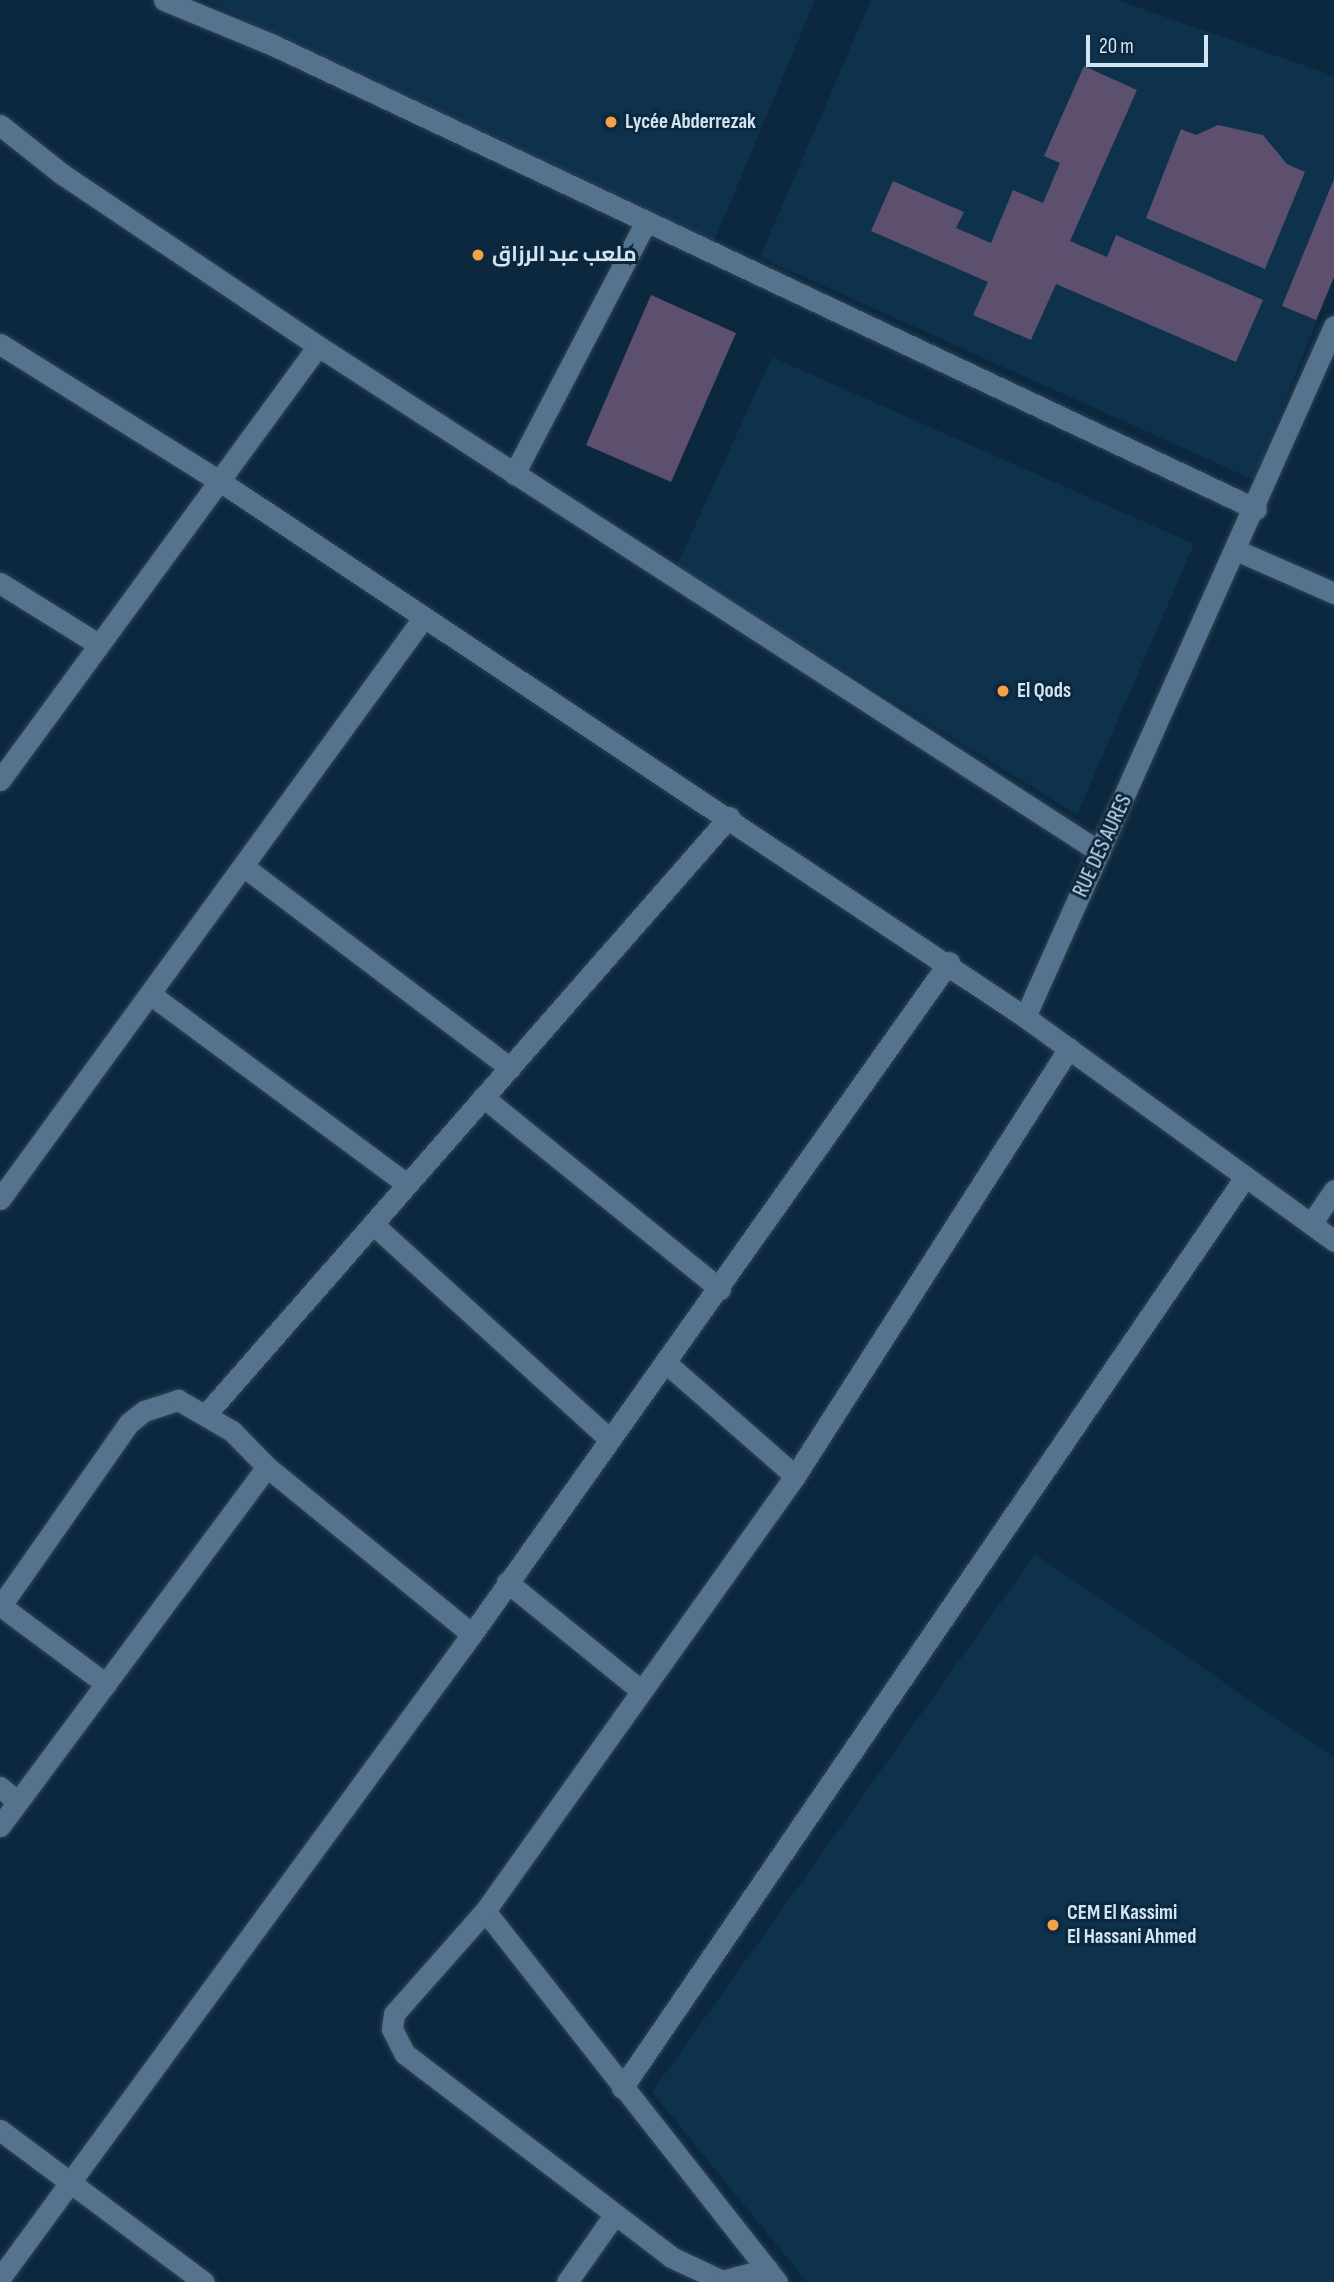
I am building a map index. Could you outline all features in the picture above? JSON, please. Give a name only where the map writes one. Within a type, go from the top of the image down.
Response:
[{"type":"street","points":[[164,0],[1256,509]]},
{"type":"street","points":[[0,125],[62,174],[318,346],[1100,852]]},
{"type":"street","points":[[514,474],[645,223]]},
{"type":"street","name":"RUE DES AURES","points":[[1026,1017],[1238,551],[1334,326]]},
{"type":"street","points":[[0,344],[218,480],[949,962],[1334,1241]]},
{"type":"street","points":[[0,780],[318,346]]},
{"type":"street","points":[[1238,551],[1334,593]]},
{"type":"street","points":[[0,583],[98,644]]},
{"type":"street","points":[[0,1199],[424,617]]},
{"type":"street","points":[[208,1412],[729,817]]},
{"type":"street","points":[[243,866],[510,1068]]},
{"type":"street","points":[[0,2278],[71,2185],[472,1634],[607,1437],[720,1289],[949,962]]},
{"type":"street","points":[[150,994],[407,1184]]},
{"type":"street","points":[[772,2276],[722,2281],[671,2258],[397,2042],[394,2014],[406,1995],[485,1911],[639,1689],[795,1476],[1069,1048]]},
{"type":"street","points":[[483,1097],[720,1289]]},
{"type":"street","points":[[622,2088],[1245,1177]]},
{"type":"street","points":[[1311,1224],[1334,1190]]},
{"type":"street","points":[[373,1225],[607,1437]]},
{"type":"street","points":[[665,1362],[795,1476]]},
{"type":"street","points":[[106,1684],[1,1606],[130,1423],[144,1411],[178,1400],[208,1412],[267,1467],[472,1634]]},
{"type":"street","points":[[0,1826],[267,1467]]},
{"type":"street","points":[[508,1582],[639,1689]]},
{"type":"street","points":[[0,1787],[18,1802]]},
{"type":"street","points":[[485,1911],[772,2276]]},
{"type":"street","points":[[0,2130],[204,2282]]},
{"type":"street","points":[[567,2282],[615,2214]]},
{"type":"shaded area","name":"Lycée Abderrezak","points":[[204,0],[815,0],[713,244]]},
{"type":"shaded area","points":[[871,0],[1117,0],[1334,76],[1334,277],[1254,480],[760,257]]},
{"type":"shaded area","name":"El Qods","points":[[772,357],[1194,544],[1077,815],[676,567]]},
{"type":"shaded area","name":"CEM El Kassimi El Hassani Ahmed","points":[[1035,1554],[1334,1757],[1334,2282],[807,2282],[652,2092]]},
{"type":"building","points":[[1084,66],[1137,90],[1070,241],[1107,257],[1116,235],[1263,300],[1236,362],[1056,284],[1031,340],[973,315],[988,282],[871,231],[893,181],[964,212],[956,228],[991,243],[1013,190],[1043,203],[1060,163],[1044,156]]},
{"type":"building","points":[[1218,125],[1263,135],[1287,164],[1305,172],[1265,269],[1146,218],[1181,129],[1196,135]]},
{"type":"building","points":[[1334,179],[1334,277],[1316,320],[1282,306]]},
{"type":"building","points":[[651,295],[736,333],[671,482],[586,445]]},
{"type":"place","name":"Lycée Abderrezak","points":[[611,122]]},
{"type":"place","name":"ملعب عبد الرزاق","points":[[478,255]]},
{"type":"place","name":"El Qods","points":[[1003,691]]},
{"type":"place","name":"CEM El Kassimi El Hassani Ahmed","points":[[1053,1925]]}]
